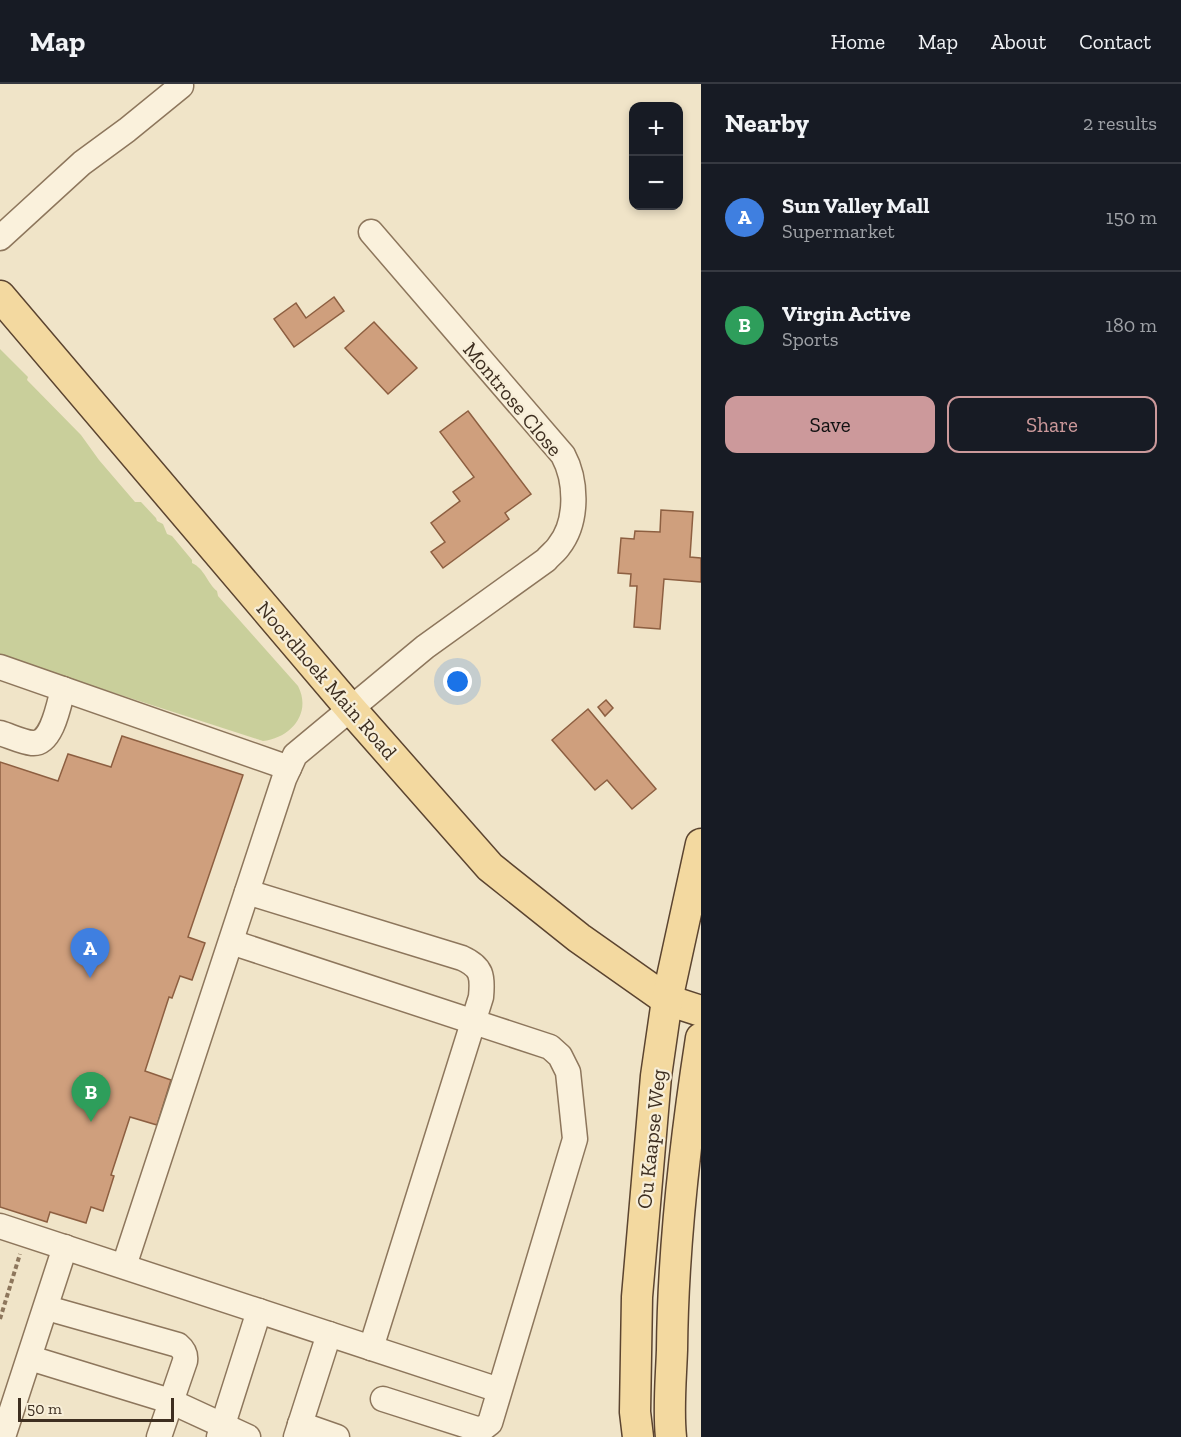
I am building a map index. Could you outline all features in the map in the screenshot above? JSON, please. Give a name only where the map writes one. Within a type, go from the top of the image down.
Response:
[{"type":"main road","name":"Noordhoek Main Road","points":[[0,296],[350,708],[490,867],[579,938],[667,1000],[701,1011]]},
{"type":"main road","name":"Ou Kaapse Weg","points":[[638,1437],[635,1412],[637,1297],[656,1076],[667,1000],[701,844]]},
{"type":"main road","name":"Ou Kaapse Weg","points":[[671,1437],[672,1306],[685,1164],[701,1038]]},
{"type":"street","points":[[0,238],[82,163],[181,86]]},
{"type":"street","name":"Montrose Close","points":[[124,1266],[247,891],[289,768],[296,755],[424,647],[546,560],[560,546],[573,508],[573,489],[569,467],[563,456],[371,232]]},
{"type":"street","points":[[0,667],[289,768]]},
{"type":"street","points":[[0,733],[31,743],[41,741],[50,731],[63,689]]},
{"type":"street","points":[[247,891],[473,963],[480,970],[483,984],[481,997],[372,1348]]},
{"type":"street","points":[[231,942],[550,1047],[560,1056],[568,1072],[575,1139],[490,1424],[480,1429],[383,1399]]},
{"type":"street","points":[[0,1226],[500,1390]]},
{"type":"street","points":[[3,1437],[47,1308],[65,1247]]},
{"type":"street","points":[[47,1308],[178,1345],[185,1353],[186,1358],[159,1437]]},
{"type":"street","points":[[221,1431],[259,1311]]},
{"type":"street","points":[[329,1334],[298,1431],[337,1437]]},
{"type":"street","points":[[30,1358],[170,1401],[221,1431],[248,1437]]},
{"type":"path","points":[[0,1319],[26,1234]]},
{"type":"green space","points":[[0,349],[81,435],[135,502],[141,502],[157,521],[163,524],[167,534],[172,536],[192,563],[203,572],[217,591],[218,596],[298,686],[302,696],[300,714],[290,729],[282,735],[263,741],[0,656]]},
{"type":"building","points":[[334,297],[344,311],[294,347],[274,319],[296,303],[306,318]]},
{"type":"building","points":[[374,322],[417,368],[388,394],[345,348]]},
{"type":"building","points":[[468,411],[531,494],[505,513],[509,519],[443,568],[431,552],[445,542],[431,523],[460,501],[453,492],[474,477],[440,432]]},
{"type":"building","points":[[661,510],[693,512],[690,557],[701,558],[701,582],[664,579],[660,629],[634,627],[637,586],[630,586],[631,574],[618,573],[621,538],[634,539],[635,531],[660,532]]},
{"type":"building","points":[[606,700],[613,708],[605,716],[598,707]]},
{"type":"building","points":[[588,709],[656,789],[632,809],[607,780],[595,790],[552,740]]},
{"type":"building","points":[[122,736],[243,775],[188,937],[205,943],[192,980],[180,976],[172,998],[169,997],[145,1071],[171,1080],[157,1125],[130,1117],[111,1175],[114,1176],[103,1211],[91,1207],[86,1223],[50,1212],[47,1222],[0,1207],[0,762],[58,781],[68,754],[111,767]]},
{"type":"place","name":"Sun Valley Mall","points":[[90,978]]},
{"type":"place","name":"Virgin Active","points":[[91,1122]]}]
